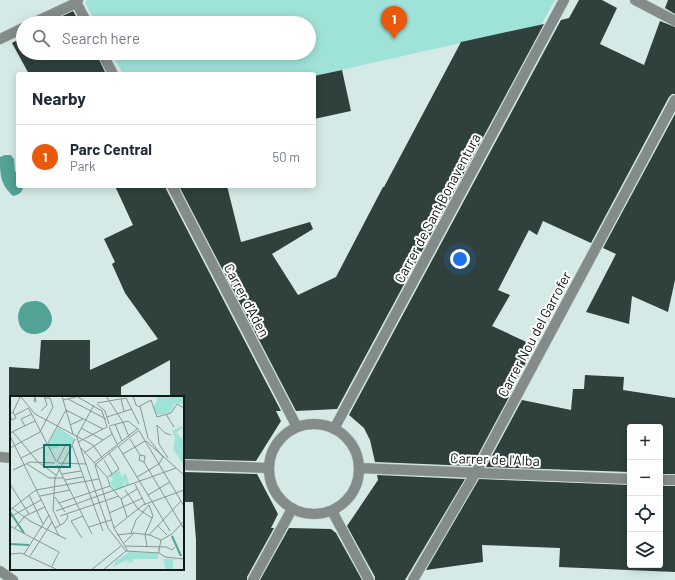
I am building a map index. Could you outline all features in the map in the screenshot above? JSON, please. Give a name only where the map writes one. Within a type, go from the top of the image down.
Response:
[{"type":"street","name":"Carrer de Sant Bonaventura","points":[[334,429],[564,0]]},
{"type":"street","points":[[635,0],[675,21]]},
{"type":"street","points":[[47,16],[76,1],[84,16]]},
{"type":"street","points":[[0,39],[16,31]]},
{"type":"street","points":[[106,60],[112,72]]},
{"type":"street","name":"Carrer Nou del Garrofer","points":[[413,580],[476,472],[675,100]]},
{"type":"street","name":"Carrer d'Aden","points":[[173,188],[297,427]]},
{"type":"street","points":[[310,424],[322,425],[334,429],[344,436],[352,445],[357,456],[359,468],[357,481],[352,493],[343,504],[332,511],[319,514],[305,514],[292,509],[282,502],[274,492],[270,480],[268,468],[271,455],[277,443],[286,434],[297,427],[310,424]]},
{"type":"street","points":[[184,464],[268,468]]},
{"type":"street","name":"Carrer de l'Alba","points":[[359,468],[627,479]]},
{"type":"street","points":[[663,480],[675,480]]},
{"type":"street","points":[[254,580],[292,509]]},
{"type":"street","points":[[332,511],[369,580]]},
{"type":"street","points":[[0,571],[13,580]]},
{"type":"shaded area","points":[[87,0],[555,0],[541,25],[316,76],[316,72],[122,72],[116,60],[316,60],[316,16],[92,16],[85,3]]},
{"type":"shaded area","points":[[11,155],[14,159],[16,188],[23,188],[19,194],[15,196],[9,192],[3,183],[0,169],[0,157]]},
{"type":"shaded area","points":[[34,301],[44,304],[52,317],[51,324],[48,329],[37,334],[30,334],[24,331],[20,326],[18,314],[22,305],[27,302]]},
{"type":"building","points":[[579,0],[602,0],[617,8],[600,44],[644,65],[660,21],[675,27],[675,94],[672,94],[669,97],[591,243],[543,221],[537,235],[529,230],[498,290],[510,295],[492,326],[535,346],[472,466],[375,462],[370,440],[364,428],[349,415],[561,20],[569,18]]},
{"type":"building","points":[[668,0],[675,0],[675,14],[665,8]]},
{"type":"building","points":[[73,11],[76,16],[62,16]]},
{"type":"building","points":[[544,24],[337,409],[296,411],[180,188],[228,188],[241,242],[310,222],[313,229],[272,254],[298,295],[336,277],[461,42]]},
{"type":"building","points":[[16,41],[16,50],[12,43]]},
{"type":"building","points":[[21,60],[99,60],[105,72],[28,72]]},
{"type":"building","points":[[342,70],[351,111],[316,119],[316,76]]},
{"type":"building","points":[[675,114],[675,280],[668,312],[632,296],[629,324],[586,312],[616,254],[603,248]]},
{"type":"building","points":[[116,188],[166,188],[281,411],[276,411],[281,421],[256,461],[184,459],[184,396],[170,396],[170,360],[121,387],[121,396],[9,397],[9,367],[39,369],[41,340],[90,340],[90,370],[158,339],[125,293],[112,264],[115,262],[104,239],[133,225]]},
{"type":"building","points":[[585,375],[624,377],[623,390],[675,398],[675,474],[663,474],[663,424],[627,424],[627,472],[486,467],[522,400],[571,410],[573,389],[584,389]]},
{"type":"building","points":[[184,472],[257,474],[278,514],[271,528],[274,528],[247,577],[247,580],[196,580],[196,540],[193,502],[184,502]]},
{"type":"building","points":[[377,475],[465,479],[405,580],[375,580],[375,577],[347,526],[378,480]]},
{"type":"building","points":[[479,479],[627,485],[627,568],[663,568],[663,486],[675,486],[675,572],[559,567],[560,548],[482,545],[483,562],[426,570]]},
{"type":"building","points":[[289,528],[331,529],[336,533],[362,580],[260,580]]},
{"type":"place","name":"Parc Central","points":[[394,39]]}]
